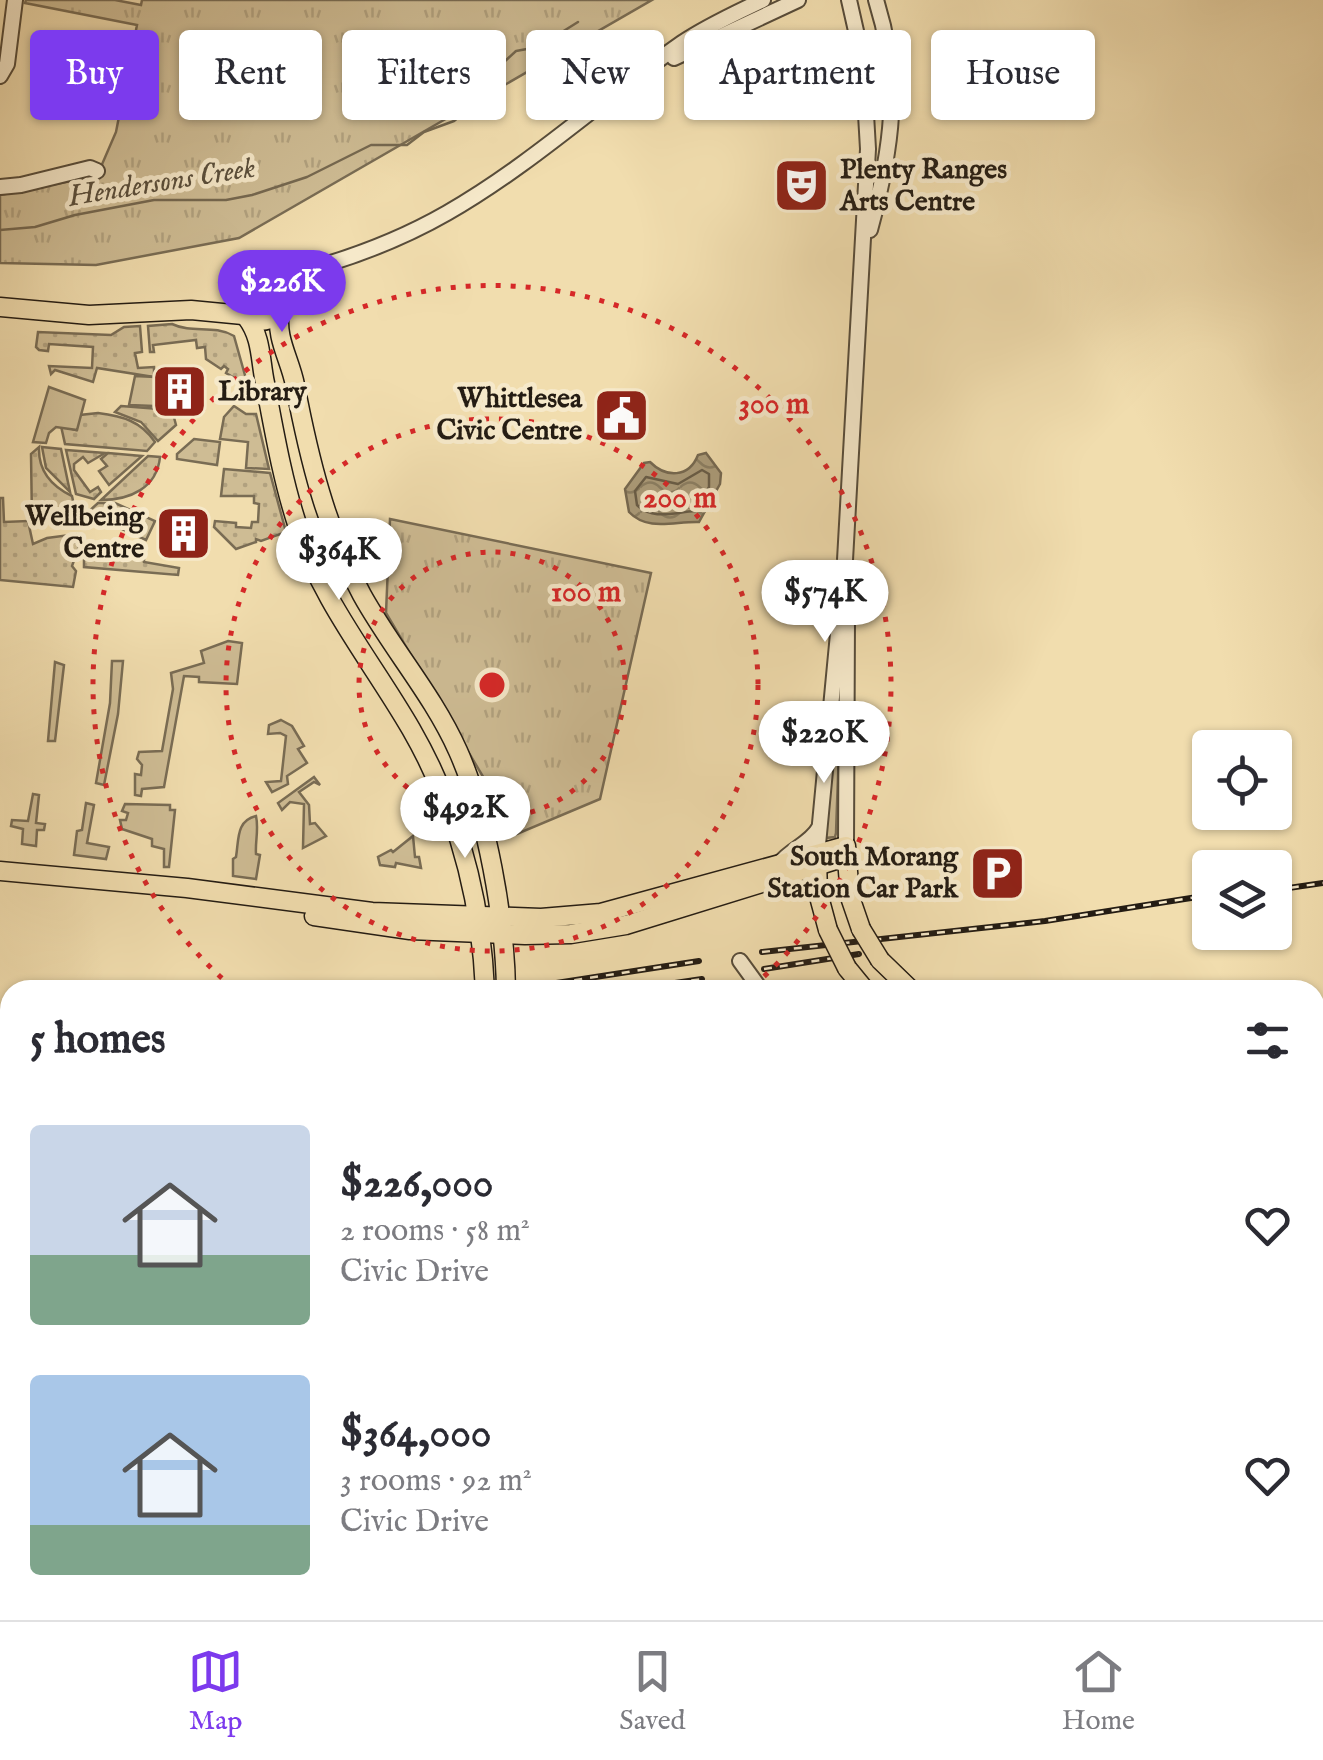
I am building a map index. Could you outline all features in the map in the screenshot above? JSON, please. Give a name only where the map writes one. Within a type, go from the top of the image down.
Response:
[{"type":"main road","points":[[191,310],[219,299],[261,272],[276,278],[283,290],[279,334],[292,370],[322,504],[361,594],[437,710],[459,753],[479,812],[501,926],[506,980]]},
{"type":"main road","points":[[238,286],[236,301],[260,346],[287,491],[309,557],[337,616],[410,728],[440,786],[460,840],[479,925],[484,980]]},
{"type":"main road","points":[[0,308],[108,315],[191,310],[268,320],[282,307]]},
{"type":"main road","points":[[0,868],[142,885],[374,926],[501,926],[558,935],[618,927],[846,851],[850,897],[860,930],[880,960],[901,980]]},
{"type":"main road","points":[[816,861],[828,930],[855,980]]},
{"type":"main road","points":[[782,870],[823,911]]},
{"type":"street","points":[[0,76],[8,64],[15,0],[6,0]]},
{"type":"street","points":[[726,18],[748,0]]},
{"type":"street","points":[[664,58],[726,18],[763,0]]},
{"type":"street","points":[[664,64],[798,0]]},
{"type":"street","points":[[816,861],[845,560],[868,150],[860,44],[849,0]]},
{"type":"street","points":[[863,265],[885,178],[892,120],[890,66],[877,2]]},
{"type":"street","points":[[276,278],[315,269],[409,234],[459,206],[578,120]]},
{"type":"street","points":[[0,187],[84,169],[97,171]]},
{"type":"street","points":[[282,307],[315,269]]},
{"type":"street","points":[[845,560],[849,586],[846,851]]},
{"type":"street","points":[[782,870],[795,848],[810,840],[819,828]]},
{"type":"street","points":[[740,961],[754,980]]},
{"type":"green space","points":[[652,0],[600,30],[526,30],[526,73],[506,84],[506,30],[342,30],[342,120],[444,120],[239,238],[96,265],[0,263],[0,195],[97,176],[118,120],[159,120],[159,30],[136,30],[137,25],[25,3]]},
{"type":"green space","points":[[172,324],[234,336],[248,386],[226,373],[228,369],[224,366],[221,369],[206,359],[205,347],[197,348],[196,340],[153,345],[154,352],[150,352],[148,326]]},
{"type":"green space","points":[[140,326],[142,352],[135,353],[138,368],[154,367],[154,377],[97,368],[93,382],[55,370],[51,374],[49,366],[92,368],[93,347],[49,344],[48,351],[36,347],[38,332],[111,335],[124,327]]},
{"type":"green space","points":[[135,376],[155,377],[154,406],[129,405]]},
{"type":"green space","points":[[49,387],[85,400],[77,430],[56,427],[46,443],[33,442]]},
{"type":"green space","points":[[121,406],[172,410],[176,425],[158,441],[141,422],[115,412]]},
{"type":"green space","points":[[234,406],[246,414],[256,414],[269,469],[246,468],[248,442],[220,439],[224,417]]},
{"type":"green space","points":[[98,413],[130,421],[155,442],[147,451],[65,444],[61,426],[76,430],[80,415]]},
{"type":"green space","points":[[194,439],[220,442],[217,465],[177,459],[177,454]]},
{"type":"green space","points":[[39,447],[43,470],[58,488],[72,496],[75,510],[32,521],[31,454]]},
{"type":"green space","points":[[42,447],[61,449],[70,492],[46,468]]},
{"type":"green space","points":[[66,450],[105,453],[88,463],[83,457],[74,464],[90,492],[98,487],[101,492],[94,499],[76,494]]},
{"type":"green space","points":[[108,453],[142,456],[109,485],[99,471],[107,466],[101,459]]},
{"type":"green space","points":[[148,456],[160,457],[148,484],[132,495],[101,500]]},
{"type":"green space","points":[[224,469],[270,473],[286,532],[261,541],[256,539],[236,549],[214,527],[215,521],[251,528],[252,522],[258,522],[259,504],[254,503],[254,496],[221,496]]},
{"type":"green space","points":[[0,498],[4,522],[28,521],[33,544],[77,534],[72,541],[80,544],[72,566],[76,571],[73,587],[0,580]]},
{"type":"green space","points":[[98,503],[115,503],[155,521],[146,540],[87,513]]},
{"type":"green space","points":[[390,519],[651,573],[600,799],[517,834],[386,613]]},
{"type":"green space","points":[[101,542],[126,557],[144,557],[144,562],[179,568],[178,575],[84,567],[84,549],[96,550]]},
{"type":"green space","points":[[228,641],[242,643],[237,684],[199,682],[199,677],[184,676],[164,787],[142,789],[141,796],[135,795],[135,774],[141,775],[142,765],[137,759],[139,752],[162,751],[173,689],[171,673],[204,663],[201,651]]},
{"type":"green space","points":[[112,661],[123,661],[118,714],[104,785],[96,783],[110,703]]},
{"type":"green space","points":[[55,662],[64,665],[55,741],[48,741]]},
{"type":"green space","points":[[837,679],[841,691],[836,833],[835,837],[825,838]]},
{"type":"green space","points":[[281,720],[292,726],[304,746],[298,749],[307,763],[287,776],[288,784],[272,792],[266,782],[281,781],[286,736],[268,734],[269,725]]},
{"type":"green space","points":[[314,777],[320,785],[314,782],[299,792],[309,805],[310,824],[315,823],[326,836],[303,848],[304,804],[290,802],[282,810],[278,803]]},
{"type":"green space","points":[[33,794],[39,795],[36,823],[45,824],[44,830],[37,830],[36,846],[22,844],[23,829],[11,826],[12,820],[28,821]]},
{"type":"green space","points":[[86,803],[94,805],[87,843],[109,847],[106,859],[74,855]]},
{"type":"green space","points":[[125,804],[170,805],[170,810],[175,810],[169,867],[164,867],[164,849],[152,846],[152,839],[122,829],[120,820],[126,820],[128,813],[122,811]]},
{"type":"green space","points":[[256,816],[256,854],[260,855],[256,879],[233,876],[240,832],[245,822]]},
{"type":"green space","points":[[413,836],[415,857],[419,857],[421,868],[396,863],[395,867],[380,865],[378,857],[393,852]]},
{"type":"water","points":[[706,453],[721,473],[720,484],[699,522],[653,524],[629,512],[625,489],[644,463],[677,473]]},
{"type":"waterway","name":"Hendersons Creek","points":[[0,230],[35,227],[154,200],[226,200],[252,195],[307,177],[371,145],[407,145],[424,132],[454,121],[475,104],[492,73],[516,51],[538,47],[578,22]]},
{"type":"railway","points":[[1292,888],[1323,883]]},
{"type":"railway","points":[[762,952],[1045,921],[1192,898]]},
{"type":"railway","points":[[764,969],[859,954]]},
{"type":"railway","points":[[576,980],[699,961]]},
{"type":"railway","points":[[695,980],[702,979]]},
{"type":"place","name":"Plenty Ranges Arts Centre","points":[[801,186]]},
{"type":"place","name":"Library","points":[[179,392]]},
{"type":"place","name":"Whittlesea Civic Centre","points":[[621,415]]},
{"type":"place","name":"Wellbeing Centre","points":[[183,533]]},
{"type":"place","name":"South Morang Station Car Park","points":[[997,873]]}]
